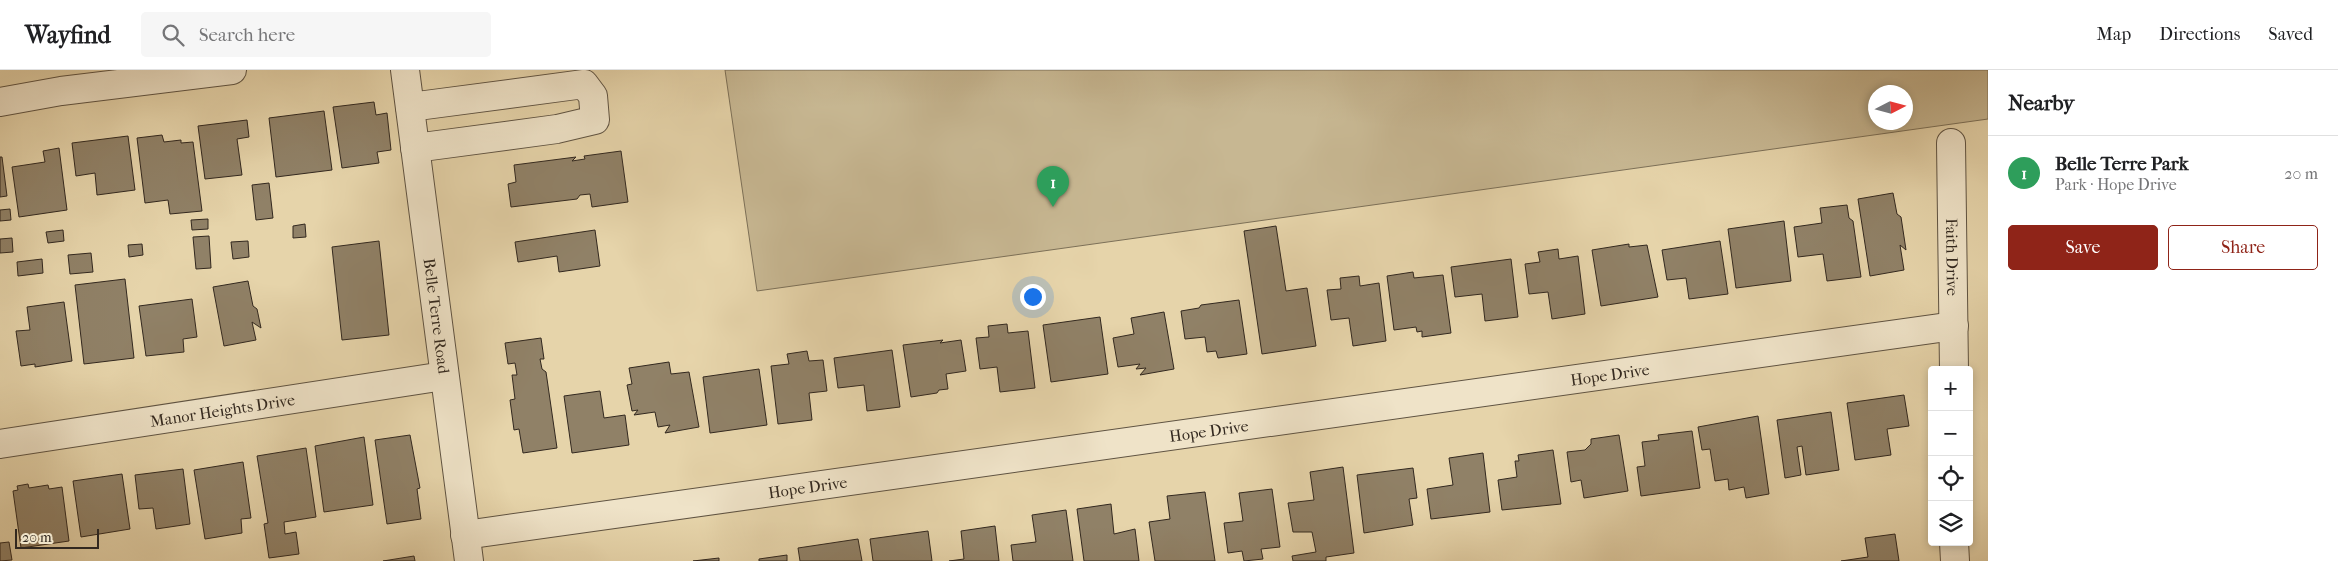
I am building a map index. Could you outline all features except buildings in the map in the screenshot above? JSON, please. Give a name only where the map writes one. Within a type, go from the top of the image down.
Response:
[{"type":"street","points":[[0,102],[61,91],[232,70]]},
{"type":"street","name":"Belle Terre Road","points":[[405,70],[467,548]]},
{"type":"street","points":[[410,108],[584,84],[593,96],[594,120],[557,129],[415,148]]},
{"type":"street","name":"Faith Drive","points":[[1951,143],[1954,366]]},
{"type":"street","name":"Hope Drive","points":[[467,548],[1954,326]]},
{"type":"street","name":"Manor Heights Drive","points":[[0,444],[444,376]]},
{"type":"street","points":[[1954,546],[1954,561]]},
{"type":"shaded area","points":[[725,70],[1988,70],[1988,119],[1913,129],[1913,85],[1868,85],[1868,130],[1909,130],[757,291]]},
{"type":"place","name":"Belle Terre Park","points":[[1053,207]]}]
